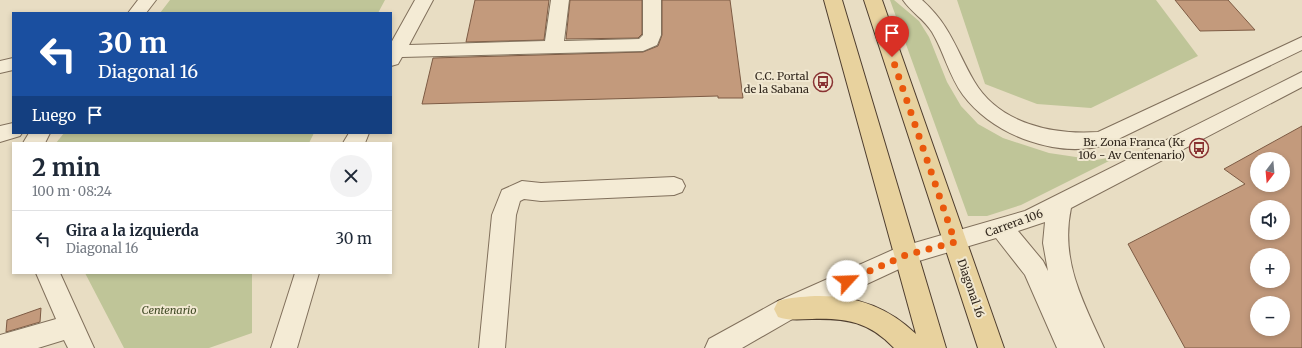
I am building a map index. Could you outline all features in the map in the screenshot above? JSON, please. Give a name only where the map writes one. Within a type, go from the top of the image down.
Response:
[{"type":"main road","points":[[833,0],[933,348]]},
{"type":"main road","name":"Diagonal 16","points":[[873,0],[991,348]]},
{"type":"main road","points":[[787,309],[835,306],[862,312],[883,321],[912,348]]},
{"type":"street","points":[[138,12],[148,0]]},
{"type":"street","points":[[393,56],[424,0]]},
{"type":"street","points":[[554,47],[560,0]]},
{"type":"street","points":[[393,56],[554,47],[643,45],[650,41],[652,35],[652,0]]},
{"type":"street","points":[[912,0],[935,23],[969,89],[981,103],[993,114],[1019,129],[1060,140],[1083,142],[1101,139],[1302,43]]},
{"type":"street","points":[[0,67],[12,64]]},
{"type":"street","name":"Carrera 106","points":[[718,348],[787,309],[906,255],[1002,228],[1031,218],[1060,205],[1302,79]]},
{"type":"street","points":[[0,134],[12,130]]},
{"type":"street","points":[[492,348],[504,215],[510,196],[522,190],[541,192],[674,186]]},
{"type":"street","points":[[1060,205],[1055,220],[1054,237],[1056,256],[1061,276],[1091,348]]},
{"type":"street","points":[[1002,228],[1034,268],[1070,348]]},
{"type":"street","points":[[0,347],[76,338],[48,274]]},
{"type":"street","points":[[284,348],[307,274]]},
{"type":"green space","points":[[170,0],[385,0],[379,12],[161,12]]},
{"type":"green space","points":[[890,0],[894,0],[919,21],[929,37],[947,82],[961,106],[978,124],[1003,138],[1049,153],[1096,160],[1119,156],[1021,205],[987,216],[968,216]]},
{"type":"green space","points":[[957,0],[1156,0],[1198,56],[1091,108],[1037,104],[985,84]]},
{"type":"green space","points":[[63,134],[314,134],[310,142],[57,142]]},
{"type":"green space","name":"Centenario","points":[[86,274],[252,274],[252,333],[209,348],[124,348]]},
{"type":"building","points":[[475,0],[549,0],[544,40],[466,42]]},
{"type":"building","points":[[570,0],[642,0],[642,34],[638,38],[566,39]]},
{"type":"building","points":[[662,0],[730,0],[743,98],[718,98],[718,96],[422,104],[433,58],[643,52],[658,46],[662,35]]},
{"type":"building","points":[[1175,0],[1228,0],[1255,30],[1200,31]]},
{"type":"building","points":[[1302,126],[1302,348],[1185,348],[1128,244],[1245,184],[1224,169],[1250,155],[1250,192],[1290,192],[1290,152],[1255,152]]},
{"type":"building","points":[[41,308],[40,322],[6,332],[7,320]]},
{"type":"place","name":"C.C. Portal de la Sabana","points":[[823,82]]},
{"type":"place","name":"Br. Zona Franca (Kr 106 - Av Centenario)","points":[[1199,148]]},
{"type":"route","points":[[847,281],[906,255],[955,242],[892,57]]}]
